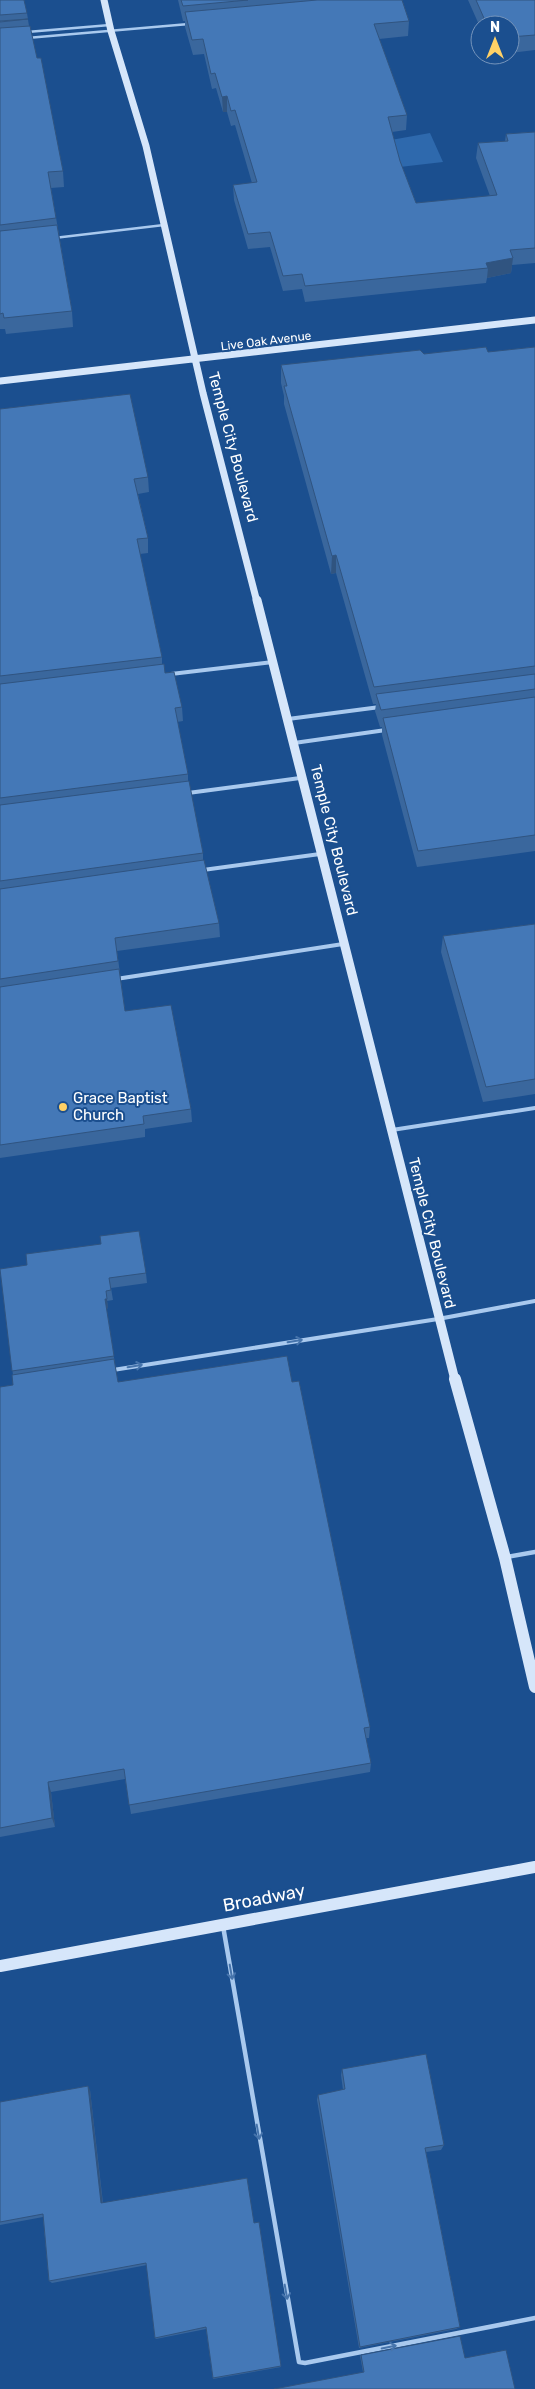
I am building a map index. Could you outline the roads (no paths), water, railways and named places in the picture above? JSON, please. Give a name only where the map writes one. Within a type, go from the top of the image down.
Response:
[{"type":"main road","name":"Temple City Boulevard","points":[[104,0],[146,146],[195,361],[346,944],[438,1319],[505,1558],[535,1687]]},
{"type":"main road","name":"Live Oak Avenue","points":[[0,382],[195,361],[535,320]]},
{"type":"main road","name":"Broadway","points":[[0,1966],[535,1867]]},
{"type":"lane","points":[[18,33],[198,23]]},
{"type":"lane","points":[[18,39],[111,28]]},
{"type":"lane","points":[[52,239],[164,225]]},
{"type":"lane","points":[[166,675],[273,662]]},
{"type":"lane","points":[[288,719],[387,706]]},
{"type":"lane","points":[[294,743],[390,730]]},
{"type":"lane","points":[[185,794],[303,778]]},
{"type":"lane","points":[[195,871],[322,854]]},
{"type":"lane","points":[[109,980],[346,944]]},
{"type":"lane","points":[[392,1130],[535,1108]]},
{"type":"lane","points":[[107,1370],[438,1319],[535,1301]]},
{"type":"lane","points":[[505,1558],[535,1552]]},
{"type":"lane","points":[[223,1924],[295,2347],[300,2362],[305,2363],[535,2318]]},
{"type":"place","name":"Grace Baptist Church","points":[[63,1107]]}]
